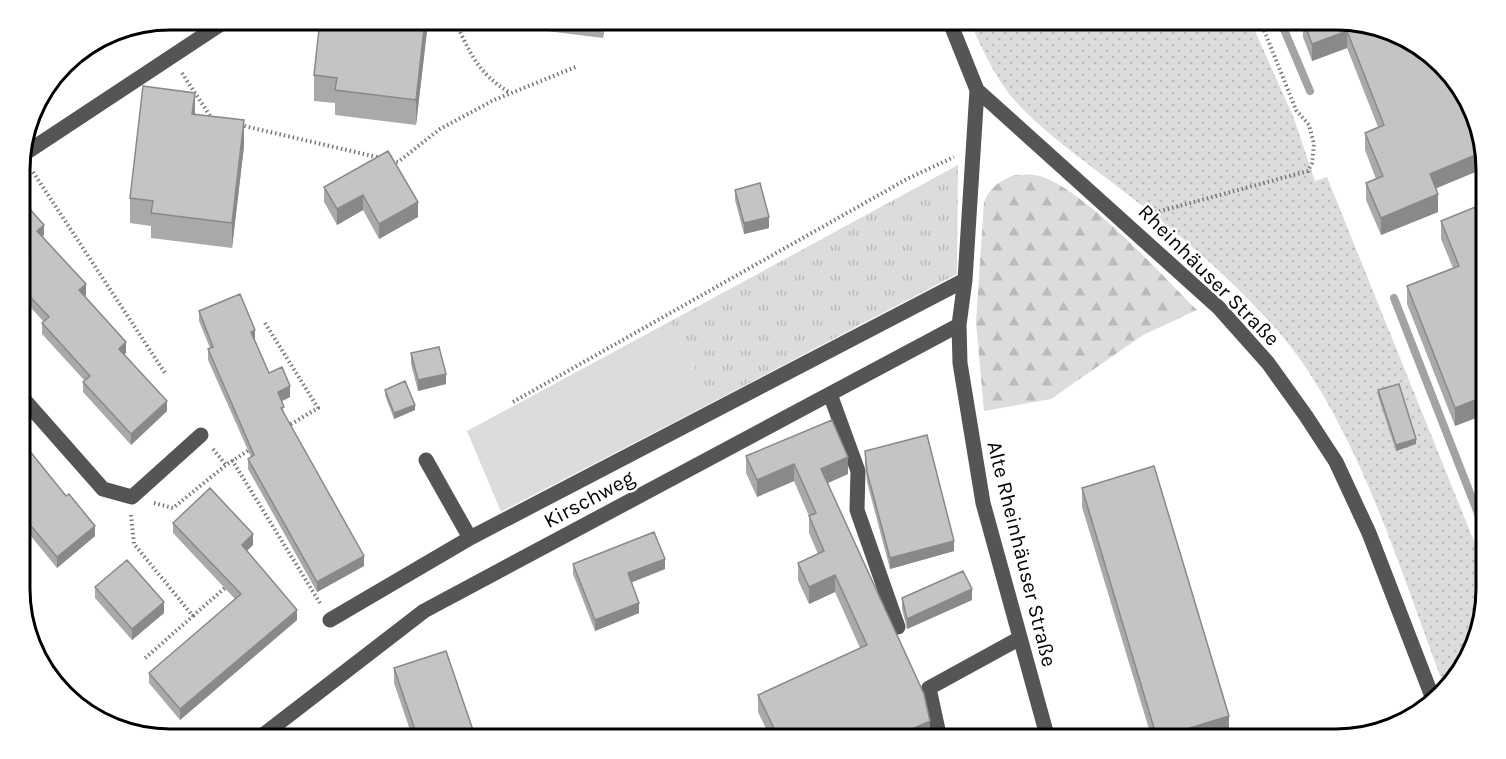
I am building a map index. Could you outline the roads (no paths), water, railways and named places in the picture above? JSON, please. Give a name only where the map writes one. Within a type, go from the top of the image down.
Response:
[{"type":"street","points":[[32,149],[212,30]]},
{"type":"street","name":"Rheinhäuser Straße","points":[[953,30],[977,90],[1125,220],[1219,308],[1268,363],[1336,462],[1369,533],[1430,692]]},
{"type":"street","name":"Alte Rheinhäuser Straße","points":[[977,90],[965,280],[959,325],[960,363],[983,503],[1045,729]]},
{"type":"street","points":[[330,620],[470,538],[965,280]]},
{"type":"street","name":"Kirschweg","points":[[272,729],[424,611],[959,325]]},
{"type":"street","points":[[830,394],[858,471],[857,510],[898,627]]},
{"type":"street","points":[[30,406],[103,489],[132,497],[201,435]]},
{"type":"street","points":[[426,460],[470,538]]},
{"type":"street","points":[[938,729],[929,688],[1020,638]]},
{"type":"waterway","points":[[1284,30],[1310,91]]},
{"type":"waterway","points":[[1394,298],[1476,508]]}]
